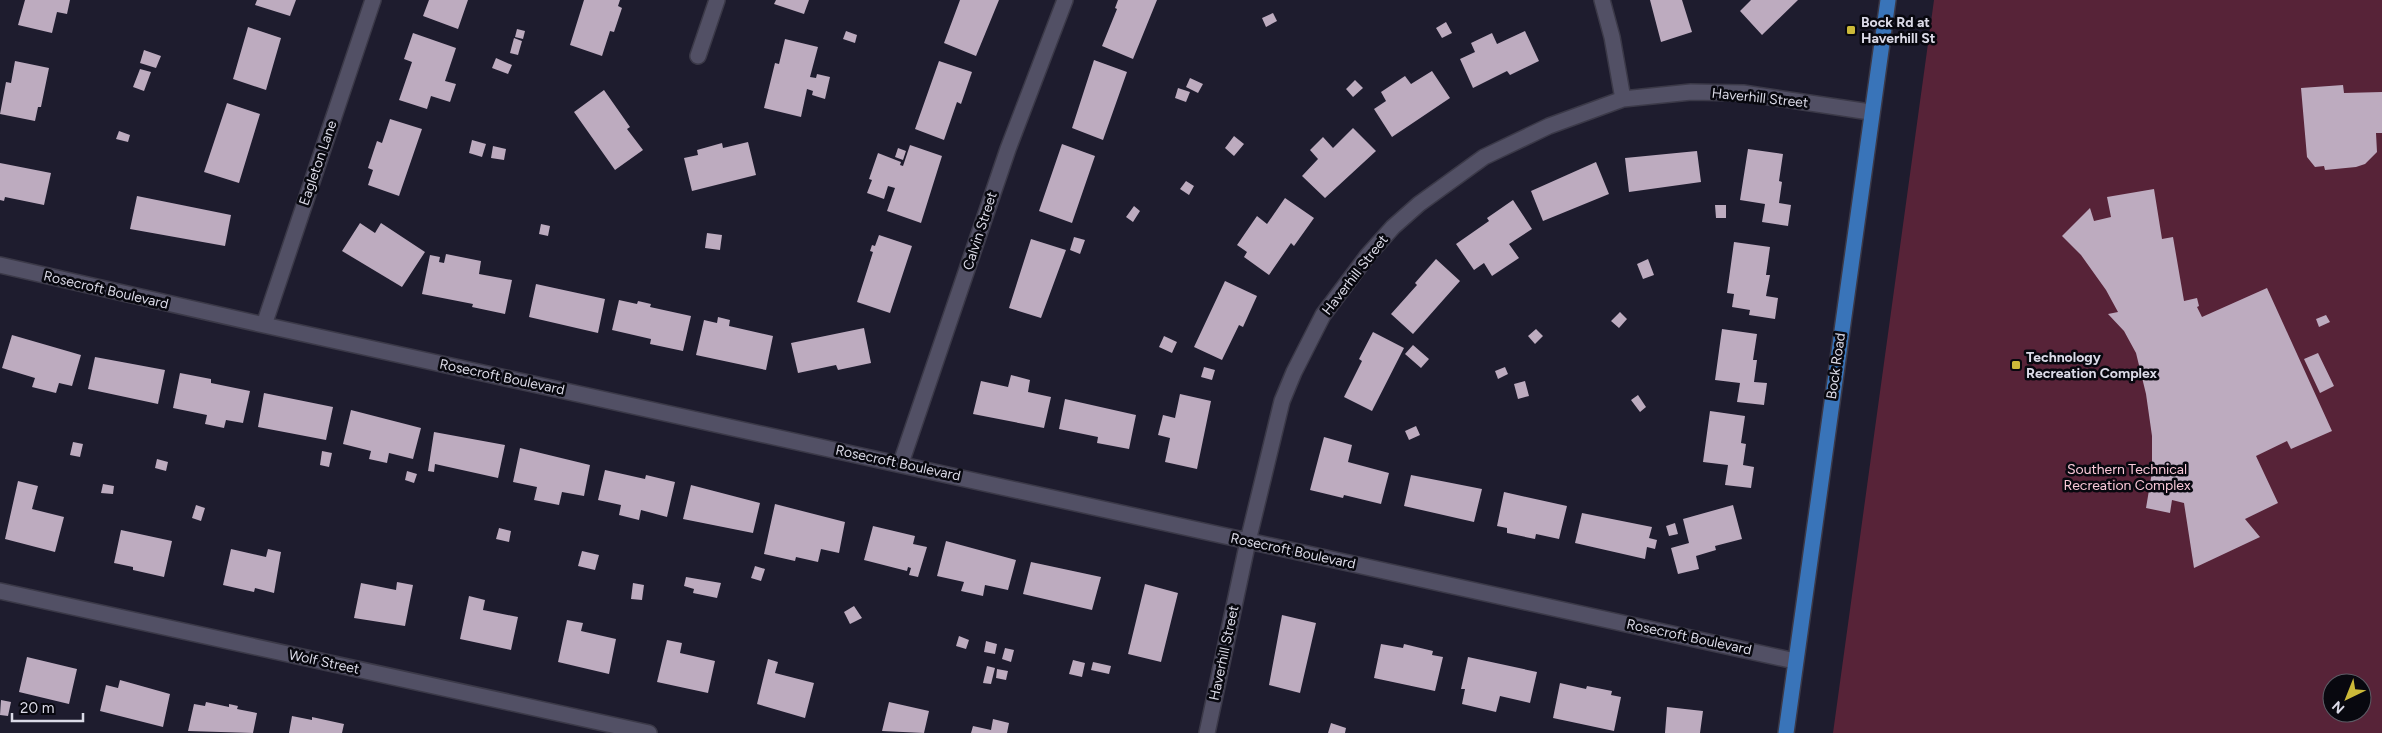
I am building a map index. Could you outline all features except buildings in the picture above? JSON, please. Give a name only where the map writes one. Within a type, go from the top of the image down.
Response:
[{"type":"main road","name":"Bock Road","points":[[1786,733],[1870,112],[1888,0]]},
{"type":"street","name":"Eagleton Lane","points":[[264,325],[373,0]]},
{"type":"street","points":[[698,56],[717,0]]},
{"type":"street","name":"Calvin Street","points":[[901,463],[1008,149],[1066,0]]},
{"type":"street","points":[[1602,0],[1612,36],[1622,99]]},
{"type":"street","name":"Haverhill Street","points":[[1207,733],[1276,423],[1294,372],[1323,315],[1368,255],[1393,227],[1419,204],[1484,157],[1549,126],[1622,99],[1691,92],[1743,93],[1870,112]]},
{"type":"street","name":"Rosecroft Boulevard","points":[[0,265],[264,325],[901,463],[1248,542],[1795,661]]},
{"type":"street","name":"Wolf Street","points":[[0,591],[649,733]]},
{"type":"green space","name":"Southern Technical Recreation Complex","points":[[1934,0],[2382,0],[2382,733],[1833,733]]},
{"type":"place","name":"Bock Rd at Haverhill St","points":[[1851,30]]},
{"type":"place","name":"Technology Recreation Complex","points":[[2016,365]]}]
